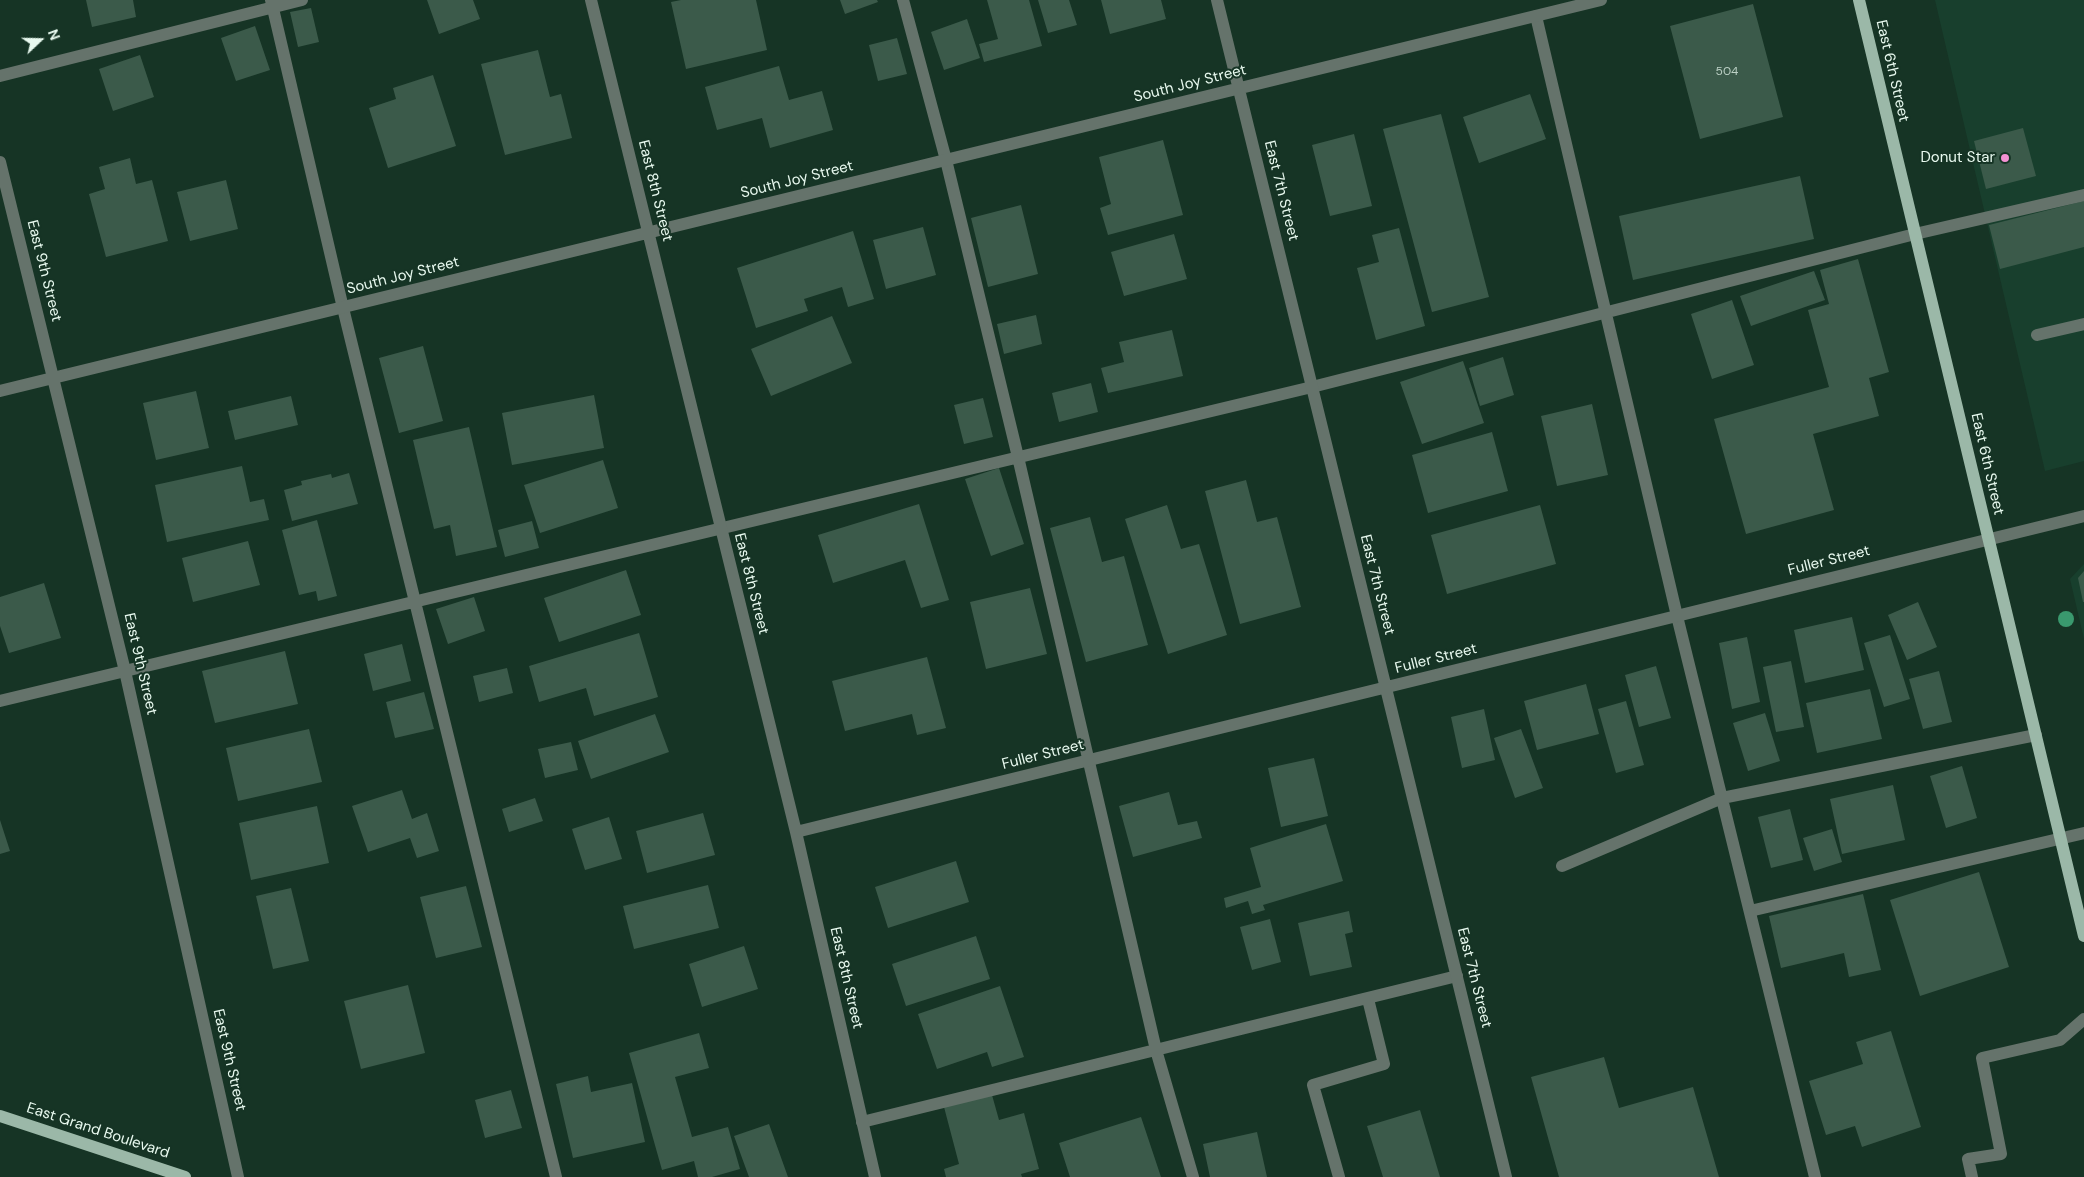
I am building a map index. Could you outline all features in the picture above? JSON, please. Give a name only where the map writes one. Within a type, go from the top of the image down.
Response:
[{"type":"main road","name":"East 6th Street","points":[[1859,0],[2084,936]]},
{"type":"main road","name":"East Grand Boulevard","points":[[0,1116],[185,1177]]},
{"type":"street","points":[[0,76],[272,4],[302,0]]},
{"type":"street","name":"East 8th Street","points":[[591,0],[796,832],[875,1177]]},
{"type":"street","points":[[903,0],[946,160],[1018,457],[1156,1050],[1194,1177]]},
{"type":"street","name":"East 7th Street","points":[[1217,0],[1506,1177]]},
{"type":"street","name":"South Joy Street","points":[[0,391],[1601,0]]},
{"type":"street","points":[[272,4],[343,308],[556,1177]]},
{"type":"street","points":[[1536,16],[1677,616],[1815,1177]]},
{"type":"street","name":"East 9th Street","points":[[0,162],[125,671],[238,1177]]},
{"type":"street","points":[[0,702],[1312,387],[1915,234],[2084,195]]},
{"type":"street","points":[[2037,335],[2084,324]]},
{"type":"street","name":"Fuller Street","points":[[796,832],[2084,516]]},
{"type":"street","points":[[1562,866],[1722,798],[2036,735]]},
{"type":"street","points":[[1750,911],[2084,833]]},
{"type":"street","points":[[862,1122],[1457,976]]},
{"type":"street","points":[[1339,1177],[1313,1085],[1384,1064],[1368,998]]},
{"type":"street","points":[[1972,1177],[1968,1159],[2001,1154],[1982,1058],[2060,1040],[2084,1019]]},
{"type":"shaded area","points":[[1935,0],[2084,0],[2084,461],[2045,471]]},
{"type":"shaded area","points":[[2084,564],[2084,639],[2070,579]]},
{"type":"building","points":[[86,0],[133,0],[136,17],[92,27]]},
{"type":"building","points":[[427,0],[473,0],[480,19],[439,34]]},
{"type":"building","points":[[681,0],[756,0],[767,50],[686,69],[671,2]]},
{"type":"building","points":[[840,0],[877,0],[878,2],[845,14]]},
{"type":"building","points":[[987,0],[1029,0],[1042,46],[984,62],[979,44],[998,39]]},
{"type":"building","points":[[1038,0],[1069,0],[1077,25],[1048,33]]},
{"type":"building","points":[[1101,0],[1161,0],[1166,19],[1110,34]]},
{"type":"building","points":[[1753,4],[1783,117],[1700,139],[1670,26]]},
{"type":"building","points":[[311,8],[319,42],[298,47],[290,12]]},
{"type":"building","points":[[967,19],[980,58],[944,70],[931,32]]},
{"type":"building","points":[[255,26],[270,70],[236,81],[221,38]]},
{"type":"building","points":[[897,38],[907,74],[878,81],[869,45]]},
{"type":"building","points":[[538,50],[550,97],[561,94],[572,138],[505,155],[481,64]]},
{"type":"building","points":[[140,55],[154,97],[113,111],[99,69]]},
{"type":"building","points":[[779,66],[789,100],[822,91],[833,130],[770,148],[762,118],[717,130],[705,87]]},
{"type":"building","points":[[433,75],[456,146],[388,168],[369,108],[396,99],[393,88]]},
{"type":"building","points":[[1530,94],[1546,139],[1479,163],[1463,117]]},
{"type":"building","points":[[1441,114],[1489,297],[1432,312],[1383,129]]},
{"type":"building","name":"Donut Star","points":[[2023,128],[2036,176],[1986,189],[1974,141]]},
{"type":"building","points":[[1354,134],[1372,206],[1330,216],[1312,145]]},
{"type":"building","points":[[1163,140],[1183,215],[1108,235],[1100,208],[1111,204],[1099,157]]},
{"type":"building","points":[[130,158],[136,184],[152,180],[168,241],[106,257],[89,194],[105,189],[99,167]]},
{"type":"building","points":[[1800,176],[1814,239],[1633,280],[1619,216]]},
{"type":"building","points":[[226,180],[238,229],[190,241],[177,192]]},
{"type":"building","points":[[2084,201],[2084,247],[2000,269],[1989,225]]},
{"type":"building","points":[[1021,205],[1038,274],[988,287],[971,218]]},
{"type":"building","points":[[923,227],[936,275],[886,289],[873,240]]},
{"type":"building","points":[[1399,228],[1425,326],[1376,340],[1357,268],[1379,262],[1372,235]]},
{"type":"building","points":[[853,231],[874,299],[848,307],[842,287],[804,299],[808,311],[756,328],[737,268]]},
{"type":"building","points":[[1174,234],[1187,279],[1124,296],[1111,252]]},
{"type":"building","points":[[1858,259],[1889,372],[1869,378],[1879,416],[1813,434],[1834,510],[1746,534],[1714,419],[1829,387],[1808,310],[1829,304],[1820,270]]},
{"type":"building","points":[[1814,271],[1825,300],[1751,326],[1740,296]]},
{"type":"building","points":[[1732,300],[1754,365],[1712,379],[1691,314]]},
{"type":"building","points":[[1036,315],[1042,344],[1004,354],[997,324]]},
{"type":"building","points":[[832,316],[852,363],[771,396],[751,349]]},
{"type":"building","points":[[1172,330],[1183,376],[1108,393],[1101,368],[1124,362],[1119,342]]},
{"type":"building","points":[[423,346],[443,421],[399,433],[379,358]]},
{"type":"building","points":[[1503,357],[1514,395],[1480,406],[1469,368]]},
{"type":"building","points":[[1463,361],[1484,423],[1422,444],[1400,382]]},
{"type":"building","points":[[1091,383],[1098,412],[1059,422],[1052,393]]},
{"type":"building","points":[[196,391],[209,448],[156,460],[143,403]]},
{"type":"building","points":[[594,395],[604,448],[512,465],[502,413]]},
{"type":"building","points":[[291,396],[298,425],[235,440],[228,411]]},
{"type":"building","points":[[983,398],[993,437],[964,444],[954,405]]},
{"type":"building","points":[[1592,404],[1608,475],[1557,486],[1541,416]]},
{"type":"building","points":[[469,427],[497,547],[456,556],[450,525],[434,529],[413,440]]},
{"type":"building","points":[[1492,432],[1508,491],[1428,513],[1412,455]]},
{"type":"building","points":[[603,460],[618,508],[540,533],[524,485]]},
{"type":"building","points":[[242,466],[250,502],[264,499],[269,520],[167,542],[155,485]]},
{"type":"building","points":[[999,468],[1024,544],[991,556],[965,479]]},
{"type":"building","points":[[349,473],[358,504],[292,521],[284,490],[302,485],[301,481],[331,474],[332,478]]},
{"type":"building","points":[[1246,480],[1257,522],[1277,517],[1301,607],[1240,624],[1205,491]]},
{"type":"building","points":[[919,504],[949,600],[921,608],[905,560],[833,583],[818,535]]},
{"type":"building","points":[[1167,505],[1181,549],[1199,544],[1227,635],[1168,654],[1125,519]]},
{"type":"building","points":[[1540,505],[1556,564],[1447,594],[1431,535]]},
{"type":"building","points":[[1090,517],[1102,562],[1124,556],[1148,645],[1086,662],[1050,528]]},
{"type":"building","points":[[317,520],[337,596],[318,601],[316,591],[299,595],[282,530]]},
{"type":"building","points":[[532,521],[539,548],[505,557],[498,530]]},
{"type":"building","points":[[248,541],[260,585],[193,602],[182,558]]},
{"type":"building","points":[[626,570],[641,615],[559,642],[544,598]]},
{"type":"building","points":[[2084,571],[2084,602],[2083,602],[2078,578]]},
{"type":"building","points":[[44,583],[61,638],[9,653],[0,626],[0,597]]},
{"type":"building","points":[[1030,588],[1047,654],[986,669],[970,602]]},
{"type":"building","points":[[474,597],[485,631],[448,644],[436,609]]},
{"type":"building","points":[[1918,602],[1937,647],[1907,660],[1888,615]]},
{"type":"building","points":[[1852,617],[1864,670],[1805,683],[1794,630]]},
{"type":"building","points":[[639,633],[658,697],[594,716],[586,688],[539,702],[529,666]]},
{"type":"building","points":[[1890,635],[1910,699],[1884,707],[1864,643]]},
{"type":"building","points":[[1747,637],[1760,702],[1732,709],[1719,643]]},
{"type":"building","points":[[402,644],[411,681],[373,691],[364,654]]},
{"type":"building","points":[[285,651],[298,704],[215,723],[202,671]]},
{"type":"building","points":[[927,657],[946,728],[917,735],[912,714],[845,731],[832,681]]},
{"type":"building","points":[[1791,661],[1804,727],[1776,732],[1763,667]]},
{"type":"building","points":[[1656,666],[1671,718],[1639,727],[1625,675]]},
{"type":"building","points":[[507,668],[513,693],[479,702],[473,676]]},
{"type":"building","points":[[1939,671],[1952,722],[1923,729],[1909,679]]},
{"type":"building","points":[[1586,684],[1599,734],[1537,750],[1524,701]]},
{"type":"building","points":[[1870,689],[1882,739],[1817,753],[1806,703]]},
{"type":"building","points":[[424,692],[434,729],[395,738],[386,702]]},
{"type":"building","points":[[1626,701],[1644,765],[1616,773],[1598,709]]},
{"type":"building","points":[[1484,709],[1495,760],[1462,768],[1451,717]]},
{"type":"building","points":[[1765,713],[1780,761],[1748,771],[1733,723]]},
{"type":"building","points":[[655,714],[669,752],[591,779],[578,741]]},
{"type":"building","points":[[309,729],[322,782],[238,801],[226,748]]},
{"type":"building","points":[[1521,729],[1543,788],[1515,798],[1494,738]]},
{"type":"building","points":[[571,742],[578,770],[545,778],[538,749]]},
{"type":"building","points":[[1314,758],[1328,816],[1281,827],[1268,768]]},
{"type":"building","points":[[1962,766],[1977,818],[1946,828],[1930,776]]},
{"type":"building","points":[[1893,785],[1905,840],[1842,854],[1830,799]]},
{"type":"building","points":[[402,790],[412,819],[427,813],[439,851],[417,858],[410,838],[368,852],[352,806]]},
{"type":"building","points":[[1169,792],[1178,825],[1197,821],[1202,838],[1133,857],[1119,806]]},
{"type":"building","points":[[535,798],[543,821],[509,832],[502,809]]},
{"type":"building","points":[[317,806],[329,863],[251,880],[239,823]]},
{"type":"building","points":[[1790,809],[1803,860],[1771,868],[1758,817]]},
{"type":"building","points":[[703,813],[715,855],[647,873],[636,831]]},
{"type":"building","points":[[609,817],[622,859],[585,870],[572,829]]},
{"type":"building","points":[[0,820],[10,851],[0,854]]},
{"type":"building","points":[[1326,824],[1343,881],[1263,905],[1265,910],[1252,914],[1248,901],[1226,908],[1224,898],[1261,887],[1250,848]]},
{"type":"building","points":[[1832,829],[1842,862],[1814,871],[1803,838]]},
{"type":"building","points":[[956,861],[969,902],[888,928],[875,887]]},
{"type":"building","points":[[1979,872],[2009,967],[1920,996],[1890,900]]},
{"type":"building","points":[[708,885],[719,928],[634,949],[623,906]]},
{"type":"building","points":[[466,886],[482,947],[436,958],[420,897]]},
{"type":"building","points":[[291,888],[309,961],[273,969],[256,896]]},
{"type":"building","points":[[1863,894],[1881,970],[1849,977],[1844,953],[1781,968],[1769,916]]},
{"type":"building","points":[[1349,911],[1353,932],[1345,934],[1352,967],[1310,976],[1298,923]]},
{"type":"building","points":[[1270,919],[1281,962],[1252,970],[1240,927]]},
{"type":"building","points":[[976,936],[990,979],[906,1006],[892,964]]},
{"type":"building","points":[[744,946],[758,989],[702,1007],[689,964]]},
{"type":"building","points":[[408,985],[425,1053],[361,1069],[344,1001]]},
{"type":"building","points":[[1000,986],[1024,1057],[992,1067],[987,1052],[937,1069],[918,1014]]},
{"type":"building","points":[[1891,1031],[1921,1127],[1862,1147],[1855,1126],[1826,1135],[1809,1081],[1863,1064],[1856,1042]]},
{"type":"building","points":[[699,1033],[709,1068],[675,1077],[692,1137],[728,1127],[740,1169],[712,1177],[698,1177],[694,1161],[662,1170],[629,1053]]},
{"type":"building","points":[[1604,1057],[1619,1108],[1693,1087],[1719,1177],[1559,1177],[1531,1077]]},
{"type":"building","points":[[588,1076],[591,1092],[632,1083],[645,1142],[573,1158],[556,1084]]},
{"type":"building","points":[[511,1090],[522,1128],[485,1138],[475,1100]]},
{"type":"building","points":[[992,1095],[999,1120],[1024,1113],[1039,1169],[1021,1174],[1022,1177],[946,1177],[944,1169],[959,1164],[944,1107]]},
{"type":"building","points":[[1420,1110],[1440,1177],[1383,1177],[1367,1126]]},
{"type":"building","points":[[1141,1117],[1161,1177],[1070,1177],[1059,1143]]},
{"type":"building","points":[[769,1124],[788,1177],[749,1177],[734,1136]]},
{"type":"building","points":[[1257,1132],[1267,1177],[1210,1177],[1203,1144]]},
{"type":"place","name":"Donut Star","points":[[2005,158]]}]
